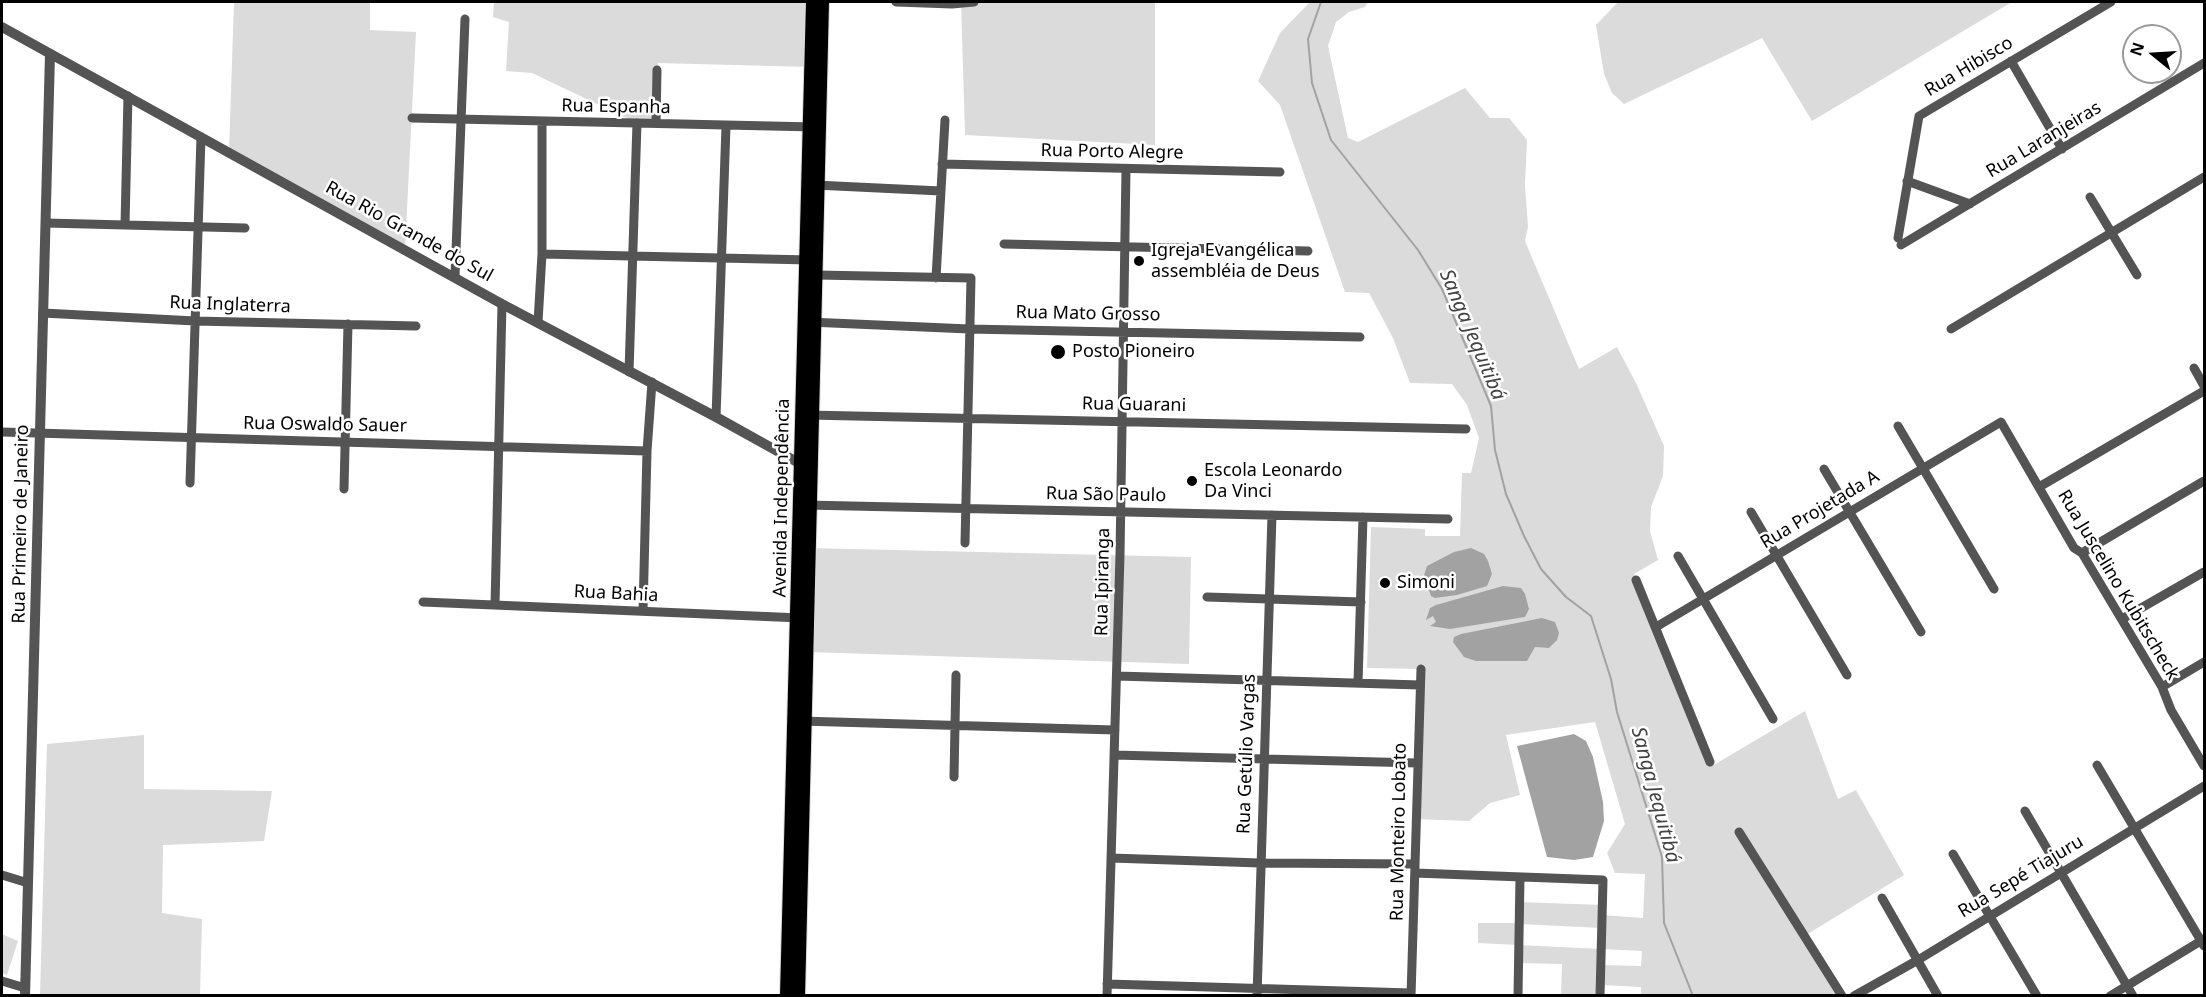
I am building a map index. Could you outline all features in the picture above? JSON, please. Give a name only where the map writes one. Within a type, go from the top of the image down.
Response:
[{"type":"main road","name":"Avenida Independência","points":[[813,2],[815,101]]},
{"type":"main road","name":"Avenida Independência","points":[[787,996],[800,721],[813,265],[814,128],[822,2]]},
{"type":"main road","name":"Avenida Independência","points":[[798,769],[798,996]]},
{"type":"street","points":[[896,2],[952,4],[974,2]]},
{"type":"street","name":"Rua Hibisco","points":[[1899,242],[1907,181],[1920,116],[2111,2]]},
{"type":"street","points":[[455,276],[459,120],[465,19]]},
{"type":"street","name":"Rua Rio Grande do Sul","points":[[2,27],[502,304],[652,382],[806,468]]},
{"type":"street","name":"Rua Primeiro de Janeiro","points":[[25,992],[50,54]]},
{"type":"street","points":[[2011,61],[2062,149]]},
{"type":"street","name":"Rua Laranjeiras","points":[[1899,242],[1970,204],[2205,63]]},
{"type":"street","points":[[656,123],[657,70]]},
{"type":"street","points":[[125,225],[128,96]]},
{"type":"street","name":"Rua Espanha","points":[[412,118],[814,128]]},
{"type":"street","points":[[936,278],[945,120]]},
{"type":"street","points":[[538,322],[542,254],[542,122]]},
{"type":"street","points":[[629,372],[637,123]]},
{"type":"street","points":[[716,417],[726,126]]},
{"type":"street","points":[[190,483],[201,137]]},
{"type":"street","name":"Rua Porto Alegre","points":[[942,164],[1280,172]]},
{"type":"street","name":"Rua Ipiranga","points":[[1107,996],[1121,512],[1126,169]]},
{"type":"street","points":[[1951,329],[2205,177]]},
{"type":"street","points":[[1907,181],[1970,204]]},
{"type":"street","points":[[813,185],[941,191]]},
{"type":"street","points":[[2090,197],[2137,275]]},
{"type":"street","points":[[46,223],[245,228]]},
{"type":"street","points":[[1004,244],[1308,251]]},
{"type":"street","points":[[542,254],[723,258],[936,278],[971,278],[964,543]]},
{"type":"street","points":[[495,605],[502,304]]},
{"type":"street","name":"Rua Inglaterra","points":[[44,313],[195,321],[416,326]]},
{"type":"street","name":"Rua Mato Grosso","points":[[810,322],[969,329],[1124,330],[1360,337]]},
{"type":"street","points":[[344,489],[348,324]]},
{"type":"street","points":[[2038,487],[2205,389],[2194,368]]},
{"type":"street","points":[[643,611],[647,451],[652,382]]},
{"type":"street","name":"Rua Guarani","points":[[807,415],[1466,429]]},
{"type":"street","name":"Rua Juscelino Kubitscheck","points":[[2001,422],[2074,548],[2082,553],[2122,619],[2162,687],[2171,710],[2201,753],[2205,766]]},
{"type":"street","name":"Rua Projetada A","points":[[1656,627],[2001,422]]},
{"type":"street","points":[[1898,426],[1995,590]]},
{"type":"street","name":"Rua Oswaldo Sauer","points":[[2,432],[40,435],[647,451]]},
{"type":"street","points":[[1824,469],[1921,632]]},
{"type":"street","points":[[2082,553],[2205,481]]},
{"type":"street","name":"Rua São Paulo","points":[[805,505],[1448,519]]},
{"type":"street","points":[[1751,512],[1848,675]]},
{"type":"street","name":"Rua Getúlio Vargas","points":[[1257,992],[1272,515]]},
{"type":"street","points":[[1358,683],[1363,517]]},
{"type":"street","points":[[1678,556],[1773,719]]},
{"type":"street","points":[[2122,619],[2205,572]]},
{"type":"street","points":[[1636,580],[1710,762]]},
{"type":"street","points":[[1206,597],[1361,602]]},
{"type":"street","name":"Rua Bahia","points":[[423,603],[802,618]]},
{"type":"street","points":[[2162,687],[2205,662]]},
{"type":"street","name":"Rua Monteiro Lobato","points":[[1411,994],[1421,669]]},
{"type":"street","points":[[954,777],[956,675]]},
{"type":"street","points":[[1117,676],[1420,685]]},
{"type":"street","points":[[800,721],[1115,730]]},
{"type":"street","points":[[1114,755],[1417,763]]},
{"type":"street","points":[[2097,765],[2204,942],[2110,996]]},
{"type":"street","name":"Rua Sepé Tiajuru","points":[[1854,996],[1918,960],[2205,786]]},
{"type":"street","points":[[2025,811],[2133,996]]},
{"type":"street","points":[[1739,832],[1842,996]]},
{"type":"street","points":[[1953,854],[2037,996]]},
{"type":"street","points":[[1111,858],[1415,869],[1520,877],[1603,880],[1600,996]]},
{"type":"street","points":[[2,875],[28,883]]},
{"type":"street","points":[[1518,996],[1520,877]]},
{"type":"street","points":[[1882,898],[1938,996]]},
{"type":"street","points":[[2,981],[25,992]]},
{"type":"street","points":[[1107,984],[1257,992],[1411,994]]},
{"type":"shaded area","points":[[234,2],[370,2],[370,30],[416,32],[405,248],[229,152]]},
{"type":"shaded area","points":[[494,2],[813,2],[810,67],[658,63],[656,123],[637,123],[532,73],[506,71],[509,22],[493,17]]},
{"type":"shaded area","points":[[961,2],[1155,2],[1155,145],[965,135]]},
{"type":"shaded area","points":[[1310,2],[1368,2],[1365,7],[1349,12],[1336,22],[1328,46],[1348,138],[1358,142],[1465,88],[1490,118],[1509,118],[1527,140],[1525,185],[1528,227],[1525,241],[1579,369],[1617,347],[1664,446],[1663,476],[1651,507],[1650,531],[1658,560],[1634,574],[1712,766],[1805,711],[1838,799],[1856,790],[1904,875],[1806,935],[1842,995],[1641,996],[1641,987],[1601,985],[1600,995],[1561,995],[1562,964],[1518,963],[1518,945],[1478,943],[1478,923],[1519,923],[1519,902],[1602,905],[1602,915],[1643,918],[1645,874],[1615,873],[1607,853],[1625,824],[1595,722],[1506,735],[1520,795],[1490,803],[1469,821],[1415,819],[1420,669],[1367,668],[1371,527],[1425,529],[1425,536],[1460,536],[1462,473],[1471,473],[1479,438],[1467,405],[1452,384],[1410,383],[1393,338],[1369,293],[1345,292],[1280,105],[1258,81],[1280,33]],"holes":[[[1520,924],[1601,928],[1601,949],[1519,945]],[[1601,949],[1642,951],[1641,966],[1601,965]]]},
{"type":"shaded area","points":[[1618,2],[2012,2],[1812,121],[1762,38],[1624,104],[1612,93],[1604,74],[1596,25]]},
{"type":"shaded area","points":[[809,548],[1191,557],[1189,664],[807,652]]},
{"type":"shaded area","points":[[1471,548],[1484,554],[1488,561],[1492,574],[1487,586],[1457,595],[1435,598],[1431,596],[1424,575],[1427,566],[1454,552]]},
{"type":"shaded area","points":[[1503,586],[1521,588],[1529,609],[1525,617],[1450,629],[1430,626],[1436,622],[1433,616],[1426,620],[1430,608],[1436,605]]},
{"type":"shaded area","points":[[1542,618],[1555,622],[1559,633],[1557,640],[1549,648],[1535,647],[1527,661],[1476,661],[1464,657],[1453,642],[1454,637],[1461,634]]},
{"type":"shaded area","points":[[1574,734],[1586,741],[1593,757],[1603,802],[1604,821],[1593,857],[1574,860],[1547,857],[1517,746]]},
{"type":"shaded area","points":[[144,735],[144,789],[272,791],[264,841],[163,845],[162,913],[202,919],[200,995],[40,995],[47,744]]},
{"type":"shaded area","points":[[2,934],[18,941],[7,975],[2,973]]},
{"type":"waterway","name":"Sanga Jequitibá","points":[[1321,2],[1308,39],[1312,83],[1331,140],[1418,250],[1442,289],[1491,406],[1495,450],[1506,494],[1524,536],[1541,569],[1566,597],[1591,616],[1611,679],[1617,712],[1662,857],[1664,923],[1693,996]]},
{"type":"place","name":"Igreja Evangélica assembléia de Deus","points":[[1139,261]]},
{"type":"place","name":"Posto Pioneiro","points":[[1058,352]]},
{"type":"place","name":"Escola Leonardo Da Vinci","points":[[1192,481]]},
{"type":"place","name":"Simoni","points":[[1385,583]]}]
